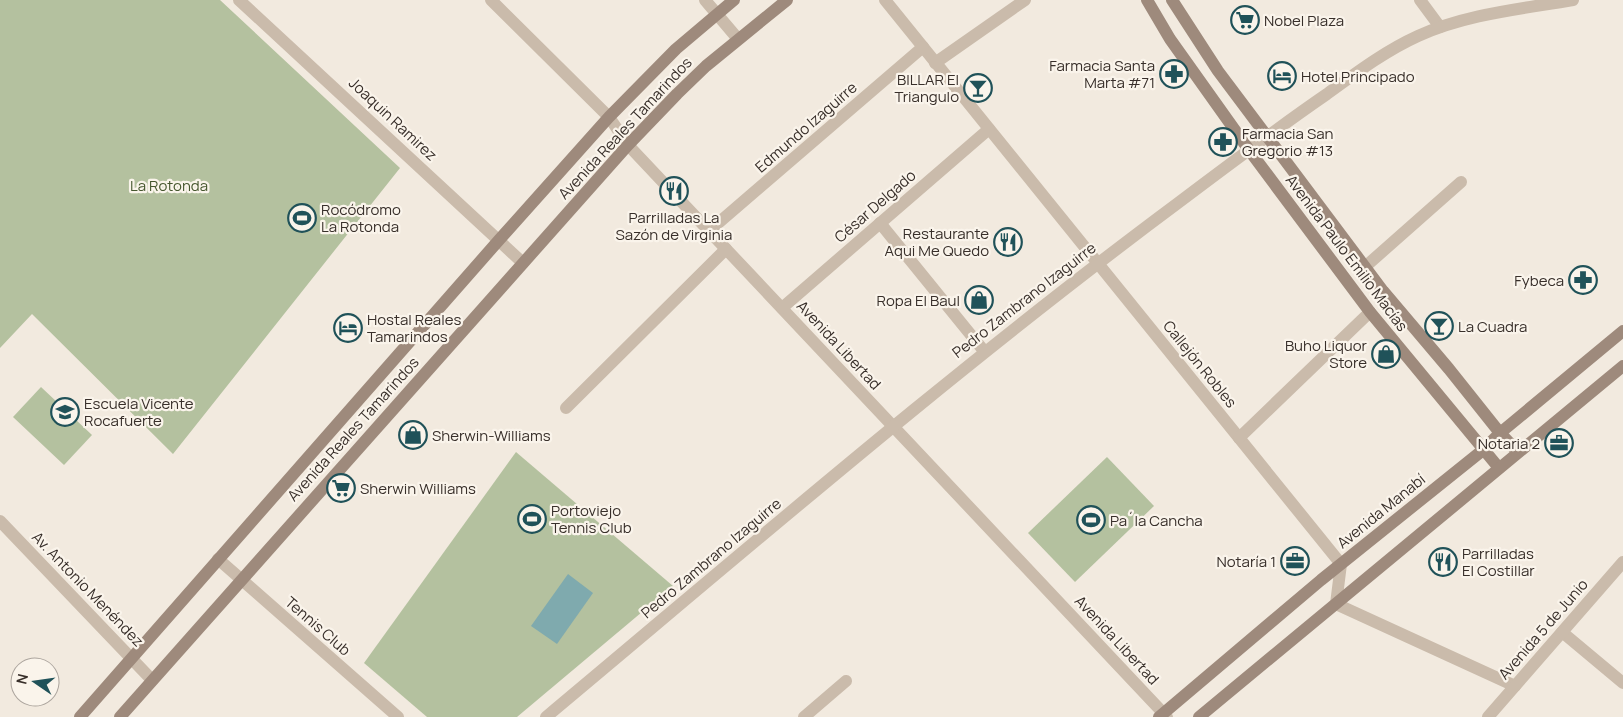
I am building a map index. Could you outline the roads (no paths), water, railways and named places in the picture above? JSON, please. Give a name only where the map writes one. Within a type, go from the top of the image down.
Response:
[{"type":"main road","name":"Avenida Reales Tamarindos","points":[[80,717],[609,117],[676,49],[734,0]]},
{"type":"main road","name":"Avenida Reales Tamarindos","points":[[120,717],[628,145],[677,94],[738,39],[788,0]]},
{"type":"main road","name":"Avenida Paulo Emilio Macías","points":[[1147,0],[1170,39],[1248,150],[1370,312],[1499,468]]},
{"type":"main road","name":"Avenida Paulo Emilio Macías","points":[[1172,0],[1218,71],[1383,291],[1450,369],[1500,433],[1518,452]]},
{"type":"main road","name":"Avenida Manabí","points":[[1163,716],[1341,564],[1483,450],[1500,433],[1623,331]]},
{"type":"main road","points":[[1199,717],[1623,366]]},
{"type":"street","name":"Joaquin Ramirez","points":[[239,0],[524,263]]},
{"type":"street","name":"Avenida Libertad","points":[[491,0],[609,117],[628,145],[1163,716]]},
{"type":"street","points":[[705,0],[738,39]]},
{"type":"street","name":"Callejón Robles","points":[[885,0],[1341,564]]},
{"type":"street","points":[[935,63],[1025,0]]},
{"type":"street","points":[[1420,0],[1440,27]]},
{"type":"street","name":"Pedro Zambrano Izaguirre","points":[[546,717],[984,351],[1097,262],[1266,136],[1369,64],[1396,48],[1440,27],[1515,5],[1573,0]]},
{"type":"street","name":"Edmundo Izaguirre","points":[[710,231],[923,47]]},
{"type":"street","name":"César Delgado","points":[[782,308],[989,129]]},
{"type":"street","points":[[1366,266],[1461,182]]},
{"type":"street","points":[[880,223],[984,351]]},
{"type":"street","points":[[566,408],[726,249]]},
{"type":"street","points":[[1239,438],[1370,312]]},
{"type":"street","name":"Av. Antonio Menéndez","points":[[0,521],[152,680]]},
{"type":"street","name":"Tennis Club","points":[[218,559],[398,717]]},
{"type":"street","name":"Avenida 5 de Junio","points":[[1488,717],[1623,562]]},
{"type":"street","points":[[1341,564],[1336,604],[1515,686]]},
{"type":"street","points":[[1562,632],[1623,683]]},
{"type":"street","points":[[804,717],[846,682]]},
{"type":"water","points":[[568,574],[593,593],[557,644],[531,626]]},
{"type":"place","name":"Nobel Plaza","points":[[1245,20]]},
{"type":"place","name":"Farmacia Santa Marta #71","points":[[1174,74]]},
{"type":"place","name":"Hotel Principado","points":[[1282,76]]},
{"type":"place","name":"BILLAR El Triangulo","points":[[978,88]]},
{"type":"place","name":"Farmacia San Gregorio #13","points":[[1223,142]]},
{"type":"place","name":"Parrilladas La Sazón de Virginia","points":[[674,191]]},
{"type":"place","name":"Rocódromo La Rotonda","points":[[302,218]]},
{"type":"place","name":"Restaurante Aqui Me Quedo","points":[[1008,242]]},
{"type":"place","name":"Fybeca","points":[[1583,280]]},
{"type":"place","name":"Ropa El Baul","points":[[979,300]]},
{"type":"place","name":"La Cuadra","points":[[1439,326]]},
{"type":"place","name":"Hostal Reales Tamarindos","points":[[348,328]]},
{"type":"place","name":"Buho Liquor Store","points":[[1386,354]]},
{"type":"place","name":"Escuela Vicente Rocafuerte","points":[[65,412]]},
{"type":"place","name":"Sherwin-Williams","points":[[413,435]]},
{"type":"place","name":"Notaria 2","points":[[1559,443]]},
{"type":"place","name":"Sherwin Williams","points":[[341,488]]},
{"type":"place","name":"Portoviejo Tennis Club","points":[[532,519]]},
{"type":"place","name":"Pa´la Cancha","points":[[1091,520]]},
{"type":"place","name":"Notaría 1","points":[[1295,561]]},
{"type":"place","name":"Parrilladas El Costillar","points":[[1443,562]]},
{"type":"park label","name":"La Rotonda","points":[[169,185]]}]
